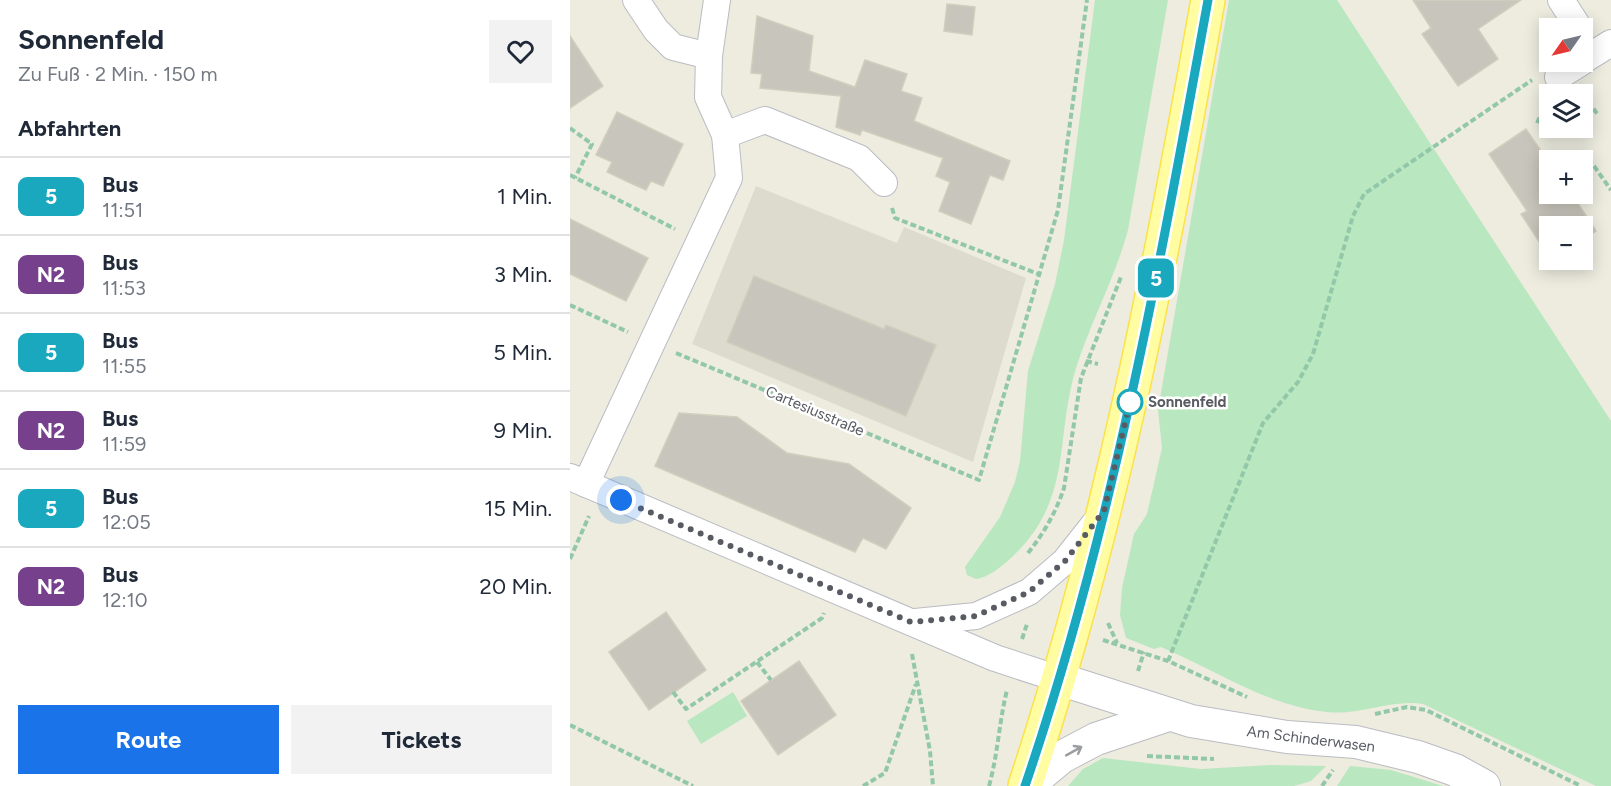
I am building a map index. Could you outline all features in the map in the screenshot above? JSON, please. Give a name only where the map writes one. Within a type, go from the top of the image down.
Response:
[{"type":"main road","points":[[1026,786],[1059,679],[1104,511],[1171,210],[1208,0]]},
{"type":"street","points":[[636,0],[656,30],[673,47],[709,56]]},
{"type":"street","points":[[717,0],[709,56],[708,96],[725,135],[729,178],[585,484],[1008,663],[1059,679]]},
{"type":"street","points":[[1561,0],[1573,18]]},
{"type":"street","points":[[1557,84],[1569,72]]},
{"type":"street","points":[[725,135],[765,120],[859,158],[884,183]]},
{"type":"street","points":[[911,622],[976,616],[1029,592],[1065,561],[1104,511]]},
{"type":"street","name":"Am Schinderwasen","points":[[1059,679],[1168,715],[1287,737],[1356,742],[1418,757],[1455,770],[1484,786]]},
{"type":"street","points":[[1026,786],[1062,757],[1096,739],[1168,715]]},
{"type":"path","points":[[884,183],[895,218],[1041,275],[1058,210],[1086,0]]},
{"type":"path","points":[[1168,661],[1263,423],[1298,382],[1313,354],[1353,216],[1364,194],[1538,76],[1550,84]]},
{"type":"path","points":[[1537,123],[1539,119]]},
{"type":"path","points":[[570,128],[592,144],[575,178]]},
{"type":"path","points":[[1594,165],[1611,190]]},
{"type":"path","points":[[570,175],[699,242]]},
{"type":"path","name":"Cartesiusstraße","points":[[570,305],[652,343],[979,480],[1041,275]]},
{"type":"path","points":[[1020,560],[1042,535],[1059,503],[1064,488],[1077,394],[1086,361],[1122,275]]},
{"type":"path","points":[[1086,361],[1098,364]]},
{"type":"path","points":[[570,559],[585,484]]},
{"type":"path","points":[[673,692],[686,709],[822,618],[833,590]]},
{"type":"path","points":[[911,622],[916,684],[930,751],[933,786]]},
{"type":"path","points":[[1072,631],[1168,661],[1251,699]]},
{"type":"path","points":[[757,662],[771,681]]},
{"type":"path","points":[[863,786],[885,773],[916,684]]},
{"type":"path","points":[[1372,715],[1407,707],[1426,710],[1581,786]]},
{"type":"path","points":[[989,786],[999,751],[1001,712]]},
{"type":"path","points":[[570,725],[693,786]]},
{"type":"shaded area","points":[[756,186],[897,243],[904,227],[1026,278],[973,462],[692,344]]},
{"type":"green space","points":[[1095,0],[1168,0],[1128,230],[1076,368],[1069,395],[1059,468],[1045,514],[1031,536],[1011,558],[990,574],[976,579],[967,575],[965,567],[1000,517],[1015,482],[1020,461],[1028,371],[1055,284],[1064,240]]},
{"type":"green space","points":[[1229,0],[1337,0],[1611,421],[1611,786],[1596,786],[1423,704],[1399,704],[1339,713],[1305,708],[1263,695],[1161,647],[1154,649],[1126,638],[1120,615],[1122,588],[1134,534],[1147,514],[1162,448],[1158,410]]},
{"type":"green space","points":[[733,692],[747,716],[701,744],[687,721]]},
{"type":"green space","points":[[1103,758],[1201,769],[1270,765],[1326,766],[1311,781],[1294,786],[1068,786],[1083,769]]},
{"type":"green space","points":[[1350,766],[1391,770],[1443,786],[1337,786]]},
{"type":"building","points":[[1413,0],[1521,0],[1478,29],[1498,59],[1458,86],[1422,34],[1431,28]]},
{"type":"building","points":[[947,4],[975,7],[972,35],[944,31]]},
{"type":"building","points":[[757,16],[813,36],[809,71],[855,87],[865,60],[907,74],[901,91],[922,98],[914,121],[1010,161],[1003,180],[990,175],[971,224],[939,211],[950,182],[936,176],[943,158],[862,130],[860,135],[836,127],[841,96],[760,88],[762,74],[751,73]]},
{"type":"building","points":[[570,36],[603,86],[570,108]]},
{"type":"building","points":[[617,112],[683,144],[663,186],[651,181],[646,190],[626,181],[607,172],[612,162],[596,155]]},
{"type":"building","points":[[1526,129],[1540,150],[1539,204],[1578,204],[1586,216],[1539,216],[1539,241],[1521,214],[1527,211],[1489,154]]},
{"type":"building","points":[[570,219],[648,258],[626,301],[570,274]]},
{"type":"building","points":[[754,276],[884,329],[886,325],[936,345],[906,416],[727,342]]},
{"type":"building","points":[[679,413],[737,417],[787,453],[849,464],[911,508],[886,549],[863,538],[855,552],[655,466]]},
{"type":"building","points":[[666,612],[706,670],[649,710],[609,652]]},
{"type":"building","points":[[799,661],[836,715],[778,755],[741,701]]},
{"type":"bus line","name":"5","points":[[1025,786],[1059,679],[1104,511],[1131,398],[1171,210],[1208,0]]},
{"type":"place","name":"Sonnenfeld","points":[[1130,402]]},
{"type":"route","points":[[621,500],[911,622],[976,616],[1029,592],[1065,561],[1104,511],[1131,398],[1130,402]]}]
